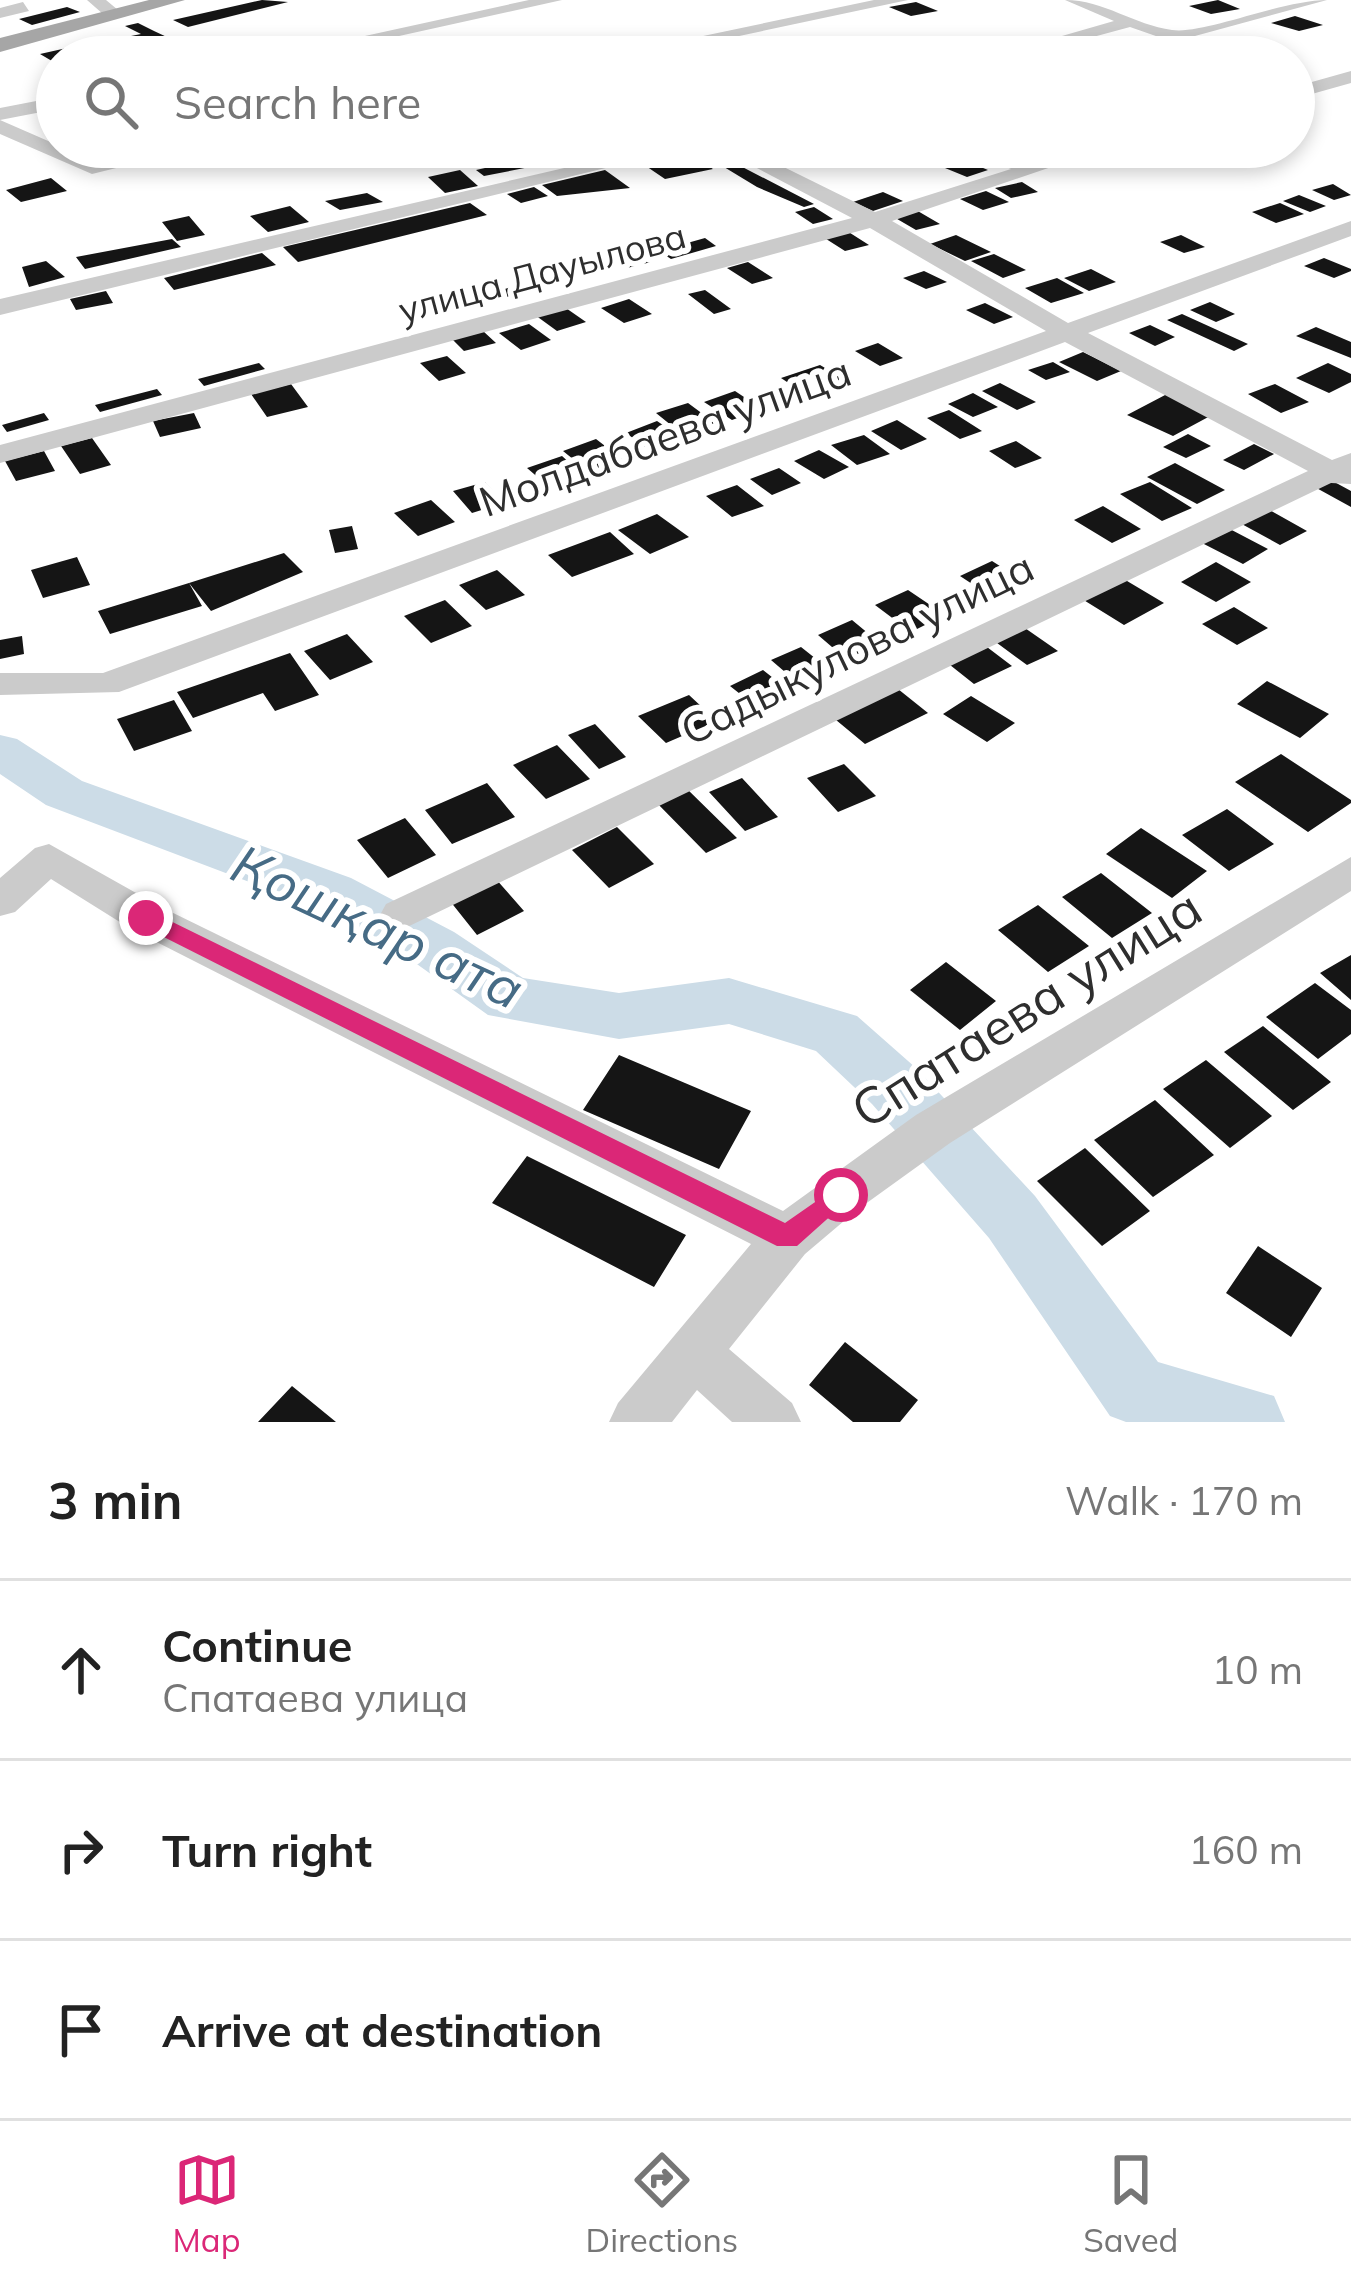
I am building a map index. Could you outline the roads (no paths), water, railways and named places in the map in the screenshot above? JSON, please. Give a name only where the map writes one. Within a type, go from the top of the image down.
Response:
[{"type":"main road","points":[[0,42],[102,5],[150,0]]},
{"type":"main road","points":[[0,42],[174,0]]},
{"type":"street","points":[[380,36],[554,0]]},
{"type":"street","points":[[716,36],[900,0]]},
{"type":"street","points":[[1072,0],[1168,36]]},
{"type":"street","points":[[1181,36],[1319,0]]},
{"type":"street","points":[[0,13],[23,7]]},
{"type":"street","points":[[1083,36],[1130,22]]},
{"type":"street","points":[[1315,87],[1351,77]]},
{"type":"street","points":[[0,115],[36,107]]},
{"type":"street","points":[[0,126],[36,139]]},
{"type":"street","points":[[0,152],[36,144]]},
{"type":"street","points":[[0,307],[592,168]]},
{"type":"street","points":[[769,168],[873,220],[1069,334],[1344,472]]},
{"type":"street","name":"улица Дауылова","points":[[0,454],[873,220],[1024,168]]},
{"type":"street","name":"Молдабаева улица","points":[[0,684],[107,684],[1351,228]]},
{"type":"street","name":"Садыкулова улица","points":[[401,915],[1344,472]]},
{"type":"street","points":[[0,901],[49,859],[146,918],[787,1238]]},
{"type":"street","name":"Спатаева улица","points":[[637,1422],[787,1238],[933,1130],[1351,872]]},
{"type":"street","points":[[693,1352],[773,1422]]},
{"type":"waterway","name":"Қошқар ата","points":[[0,751],[64,793],[332,892],[434,947],[509,999],[619,1016],[729,1001],[836,1033],[894,1086],[1012,1217],[1136,1391],[1248,1422]]}]
